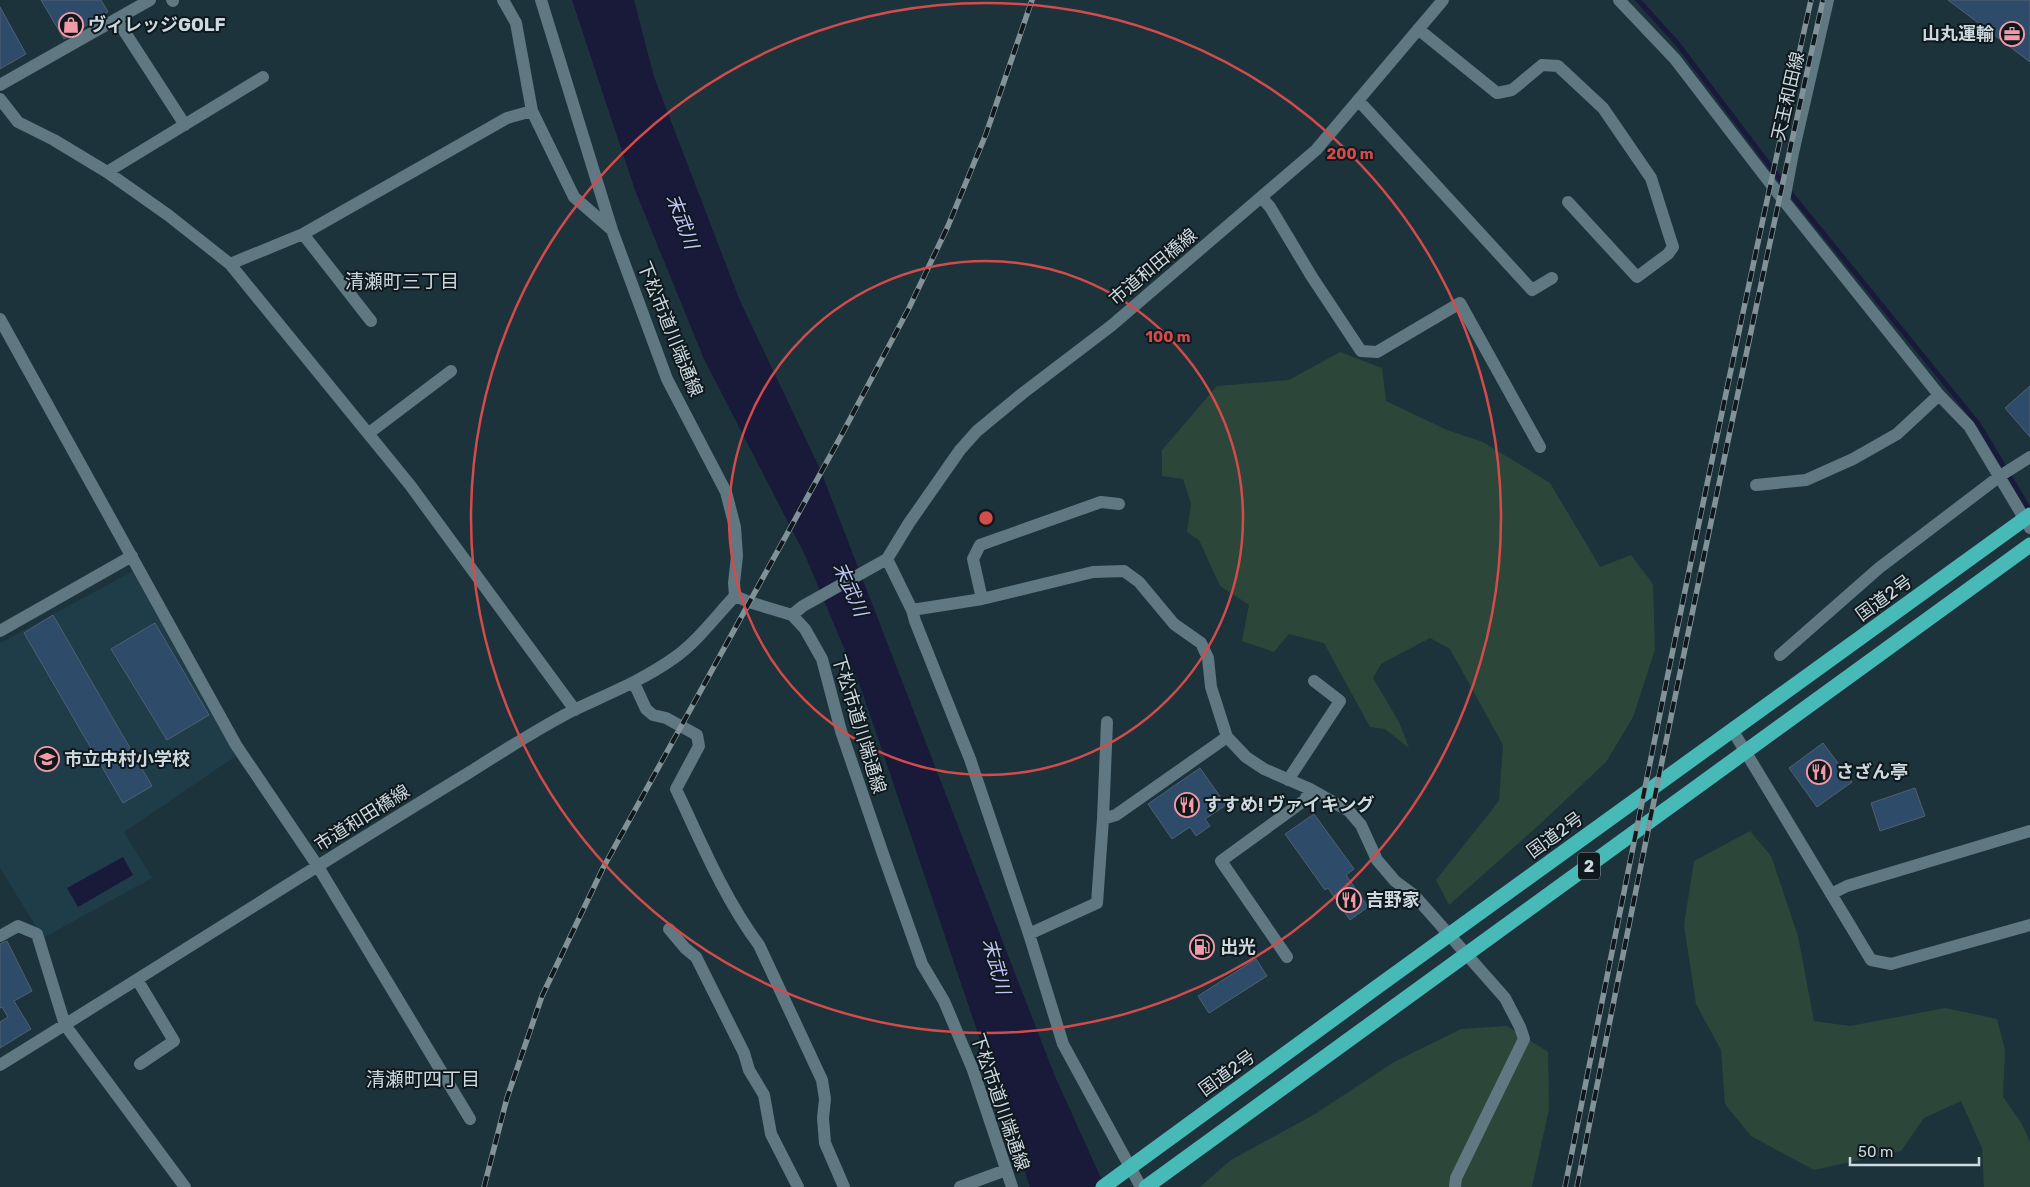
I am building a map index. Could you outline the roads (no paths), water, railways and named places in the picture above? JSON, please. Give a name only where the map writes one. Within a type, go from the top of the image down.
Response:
[{"type":"highway","name":"国道2号","points":[[1103,1187],[1377,986],[2030,515]]},
{"type":"highway","name":"2","points":[[1146,1187],[2024,550]]},
{"type":"street","points":[[0,86],[150,0]]},
{"type":"street","points":[[503,0],[516,23],[532,111],[574,197],[612,230]]},
{"type":"street","name":"下松市道川端通線","points":[[541,0],[612,230],[667,379],[726,492],[735,527],[737,556],[734,583],[735,596]]},
{"type":"street","name":"市道和田橋線","points":[[887,559],[920,506],[960,450],[977,431],[1023,393],[1111,326],[1316,150],[1443,0]]},
{"type":"street","points":[[1619,0],[1675,59],[1939,395],[1969,426],[2030,528]]},
{"type":"street","name":"天王和田線","points":[[1784,200],[1828,0]]},
{"type":"street","points":[[117,20],[185,125]]},
{"type":"street","points":[[1418,29],[1496,93],[1512,90],[1542,65],[1558,66],[1603,108],[1651,178],[1673,247],[1668,254],[1637,277],[1568,202]]},
{"type":"street","points":[[106,172],[263,77]]},
{"type":"street","points":[[0,99],[18,122],[54,140],[106,172],[168,214],[230,264],[410,485],[575,710]]},
{"type":"street","points":[[1358,100],[1532,290],[1552,278]]},
{"type":"street","points":[[230,264],[303,234],[507,118],[532,111]]},
{"type":"street","points":[[1262,198],[1270,207],[1360,351],[1376,352],[1460,303],[1540,447]]},
{"type":"street","points":[[303,234],[372,321]]},
{"type":"street","points":[[0,319],[236,745],[318,865],[470,1119]]},
{"type":"street","points":[[369,433],[451,371]]},
{"type":"street","points":[[1756,485],[1806,480],[1853,459],[1897,434],[1939,395]]},
{"type":"street","points":[[1780,655],[1879,568],[1999,476],[2030,457]]},
{"type":"street","points":[[982,598],[973,559],[980,545],[1101,502],[1119,504]]},
{"type":"street","points":[[0,631],[132,556]]},
{"type":"street","points":[[735,596],[748,602],[792,615],[803,606],[887,559],[912,610],[970,759],[1064,1044],[1141,1187]]},
{"type":"street","points":[[912,610],[982,598],[1093,572],[1124,571],[1139,582],[1174,624],[1201,643],[1208,658],[1211,687],[1227,737],[1246,757],[1264,769],[1310,789],[1348,811],[1361,825],[1377,860],[1394,881],[1414,895],[1505,998],[1520,1027],[1524,1039],[1456,1178],[1455,1187]]},
{"type":"street","name":"市道和田橋線","points":[[0,1065],[138,981],[318,865],[473,770],[575,710],[634,683],[676,657],[735,596]]},
{"type":"street","name":"下松市道川端通線","points":[[792,615],[805,629],[822,658],[841,731],[922,964],[944,1001],[973,1070],[1012,1187]]},
{"type":"street","points":[[1288,780],[1340,702],[1314,681]]},
{"type":"street","points":[[634,683],[646,709],[653,715],[666,718],[697,735],[699,746],[676,790],[718,878],[745,926],[759,945],[822,1080],[826,1100],[823,1118],[824,1143],[844,1187]]},
{"type":"street","points":[[1029,934],[1097,903],[1104,819],[1107,722]]},
{"type":"street","points":[[1732,730],[1871,960],[1891,964],[2030,925]]},
{"type":"street","points":[[1104,819],[1116,815],[1227,737]]},
{"type":"street","points":[[1287,957],[1221,861],[1305,800],[1310,789]]},
{"type":"street","points":[[1831,894],[1847,886],[2030,831]]},
{"type":"street","points":[[0,936],[18,926],[37,934],[65,1025],[185,1187]]},
{"type":"street","points":[[669,930],[696,957],[723,1009],[744,1053],[749,1070],[764,1095],[771,1134],[798,1187]]},
{"type":"street","points":[[138,981],[174,1041],[140,1064]]},
{"type":"street","points":[[960,1187],[1006,1170]]},
{"type":"water","name":"末武川","points":[[572,0],[634,0],[654,77],[740,301],[820,469],[1054,1074],[1105,1187],[1030,1187],[862,691],[805,555],[704,359],[635,190]]},
{"type":"water","points":[[123,857],[133,875],[78,907],[67,888]]},
{"type":"waterway","points":[[1638,0],[1677,43],[1792,195],[1979,425],[2030,511]]},
{"type":"railway","points":[[484,1187],[507,1098],[542,996],[603,868],[841,436],[909,308],[948,226],[986,134],[1032,0]]},
{"type":"railway","points":[[1565,1187],[1715,444],[1811,0]]},
{"type":"railway","points":[[1577,1187],[1696,593],[1758,296],[1823,0]]},
{"type":"place","name":"ヴィレッジGOLF","points":[[71,25]]},
{"type":"place","name":"山丸運輸","points":[[2012,34]]},
{"type":"place","name":"市立中村小学校","points":[[47,759]]},
{"type":"place","name":"さざん亭","points":[[1819,772]]},
{"type":"place","name":"すすめ! ヴァイキング","points":[[1187,805]]},
{"type":"place","name":"吉野家","points":[[1349,900]]},
{"type":"place","name":"出光","points":[[1202,947]]},
{"type":"district","name":"清瀬町三丁目","points":[[402,281]]},
{"type":"district","name":"清瀬町四丁目","points":[[423,1079]]}]
